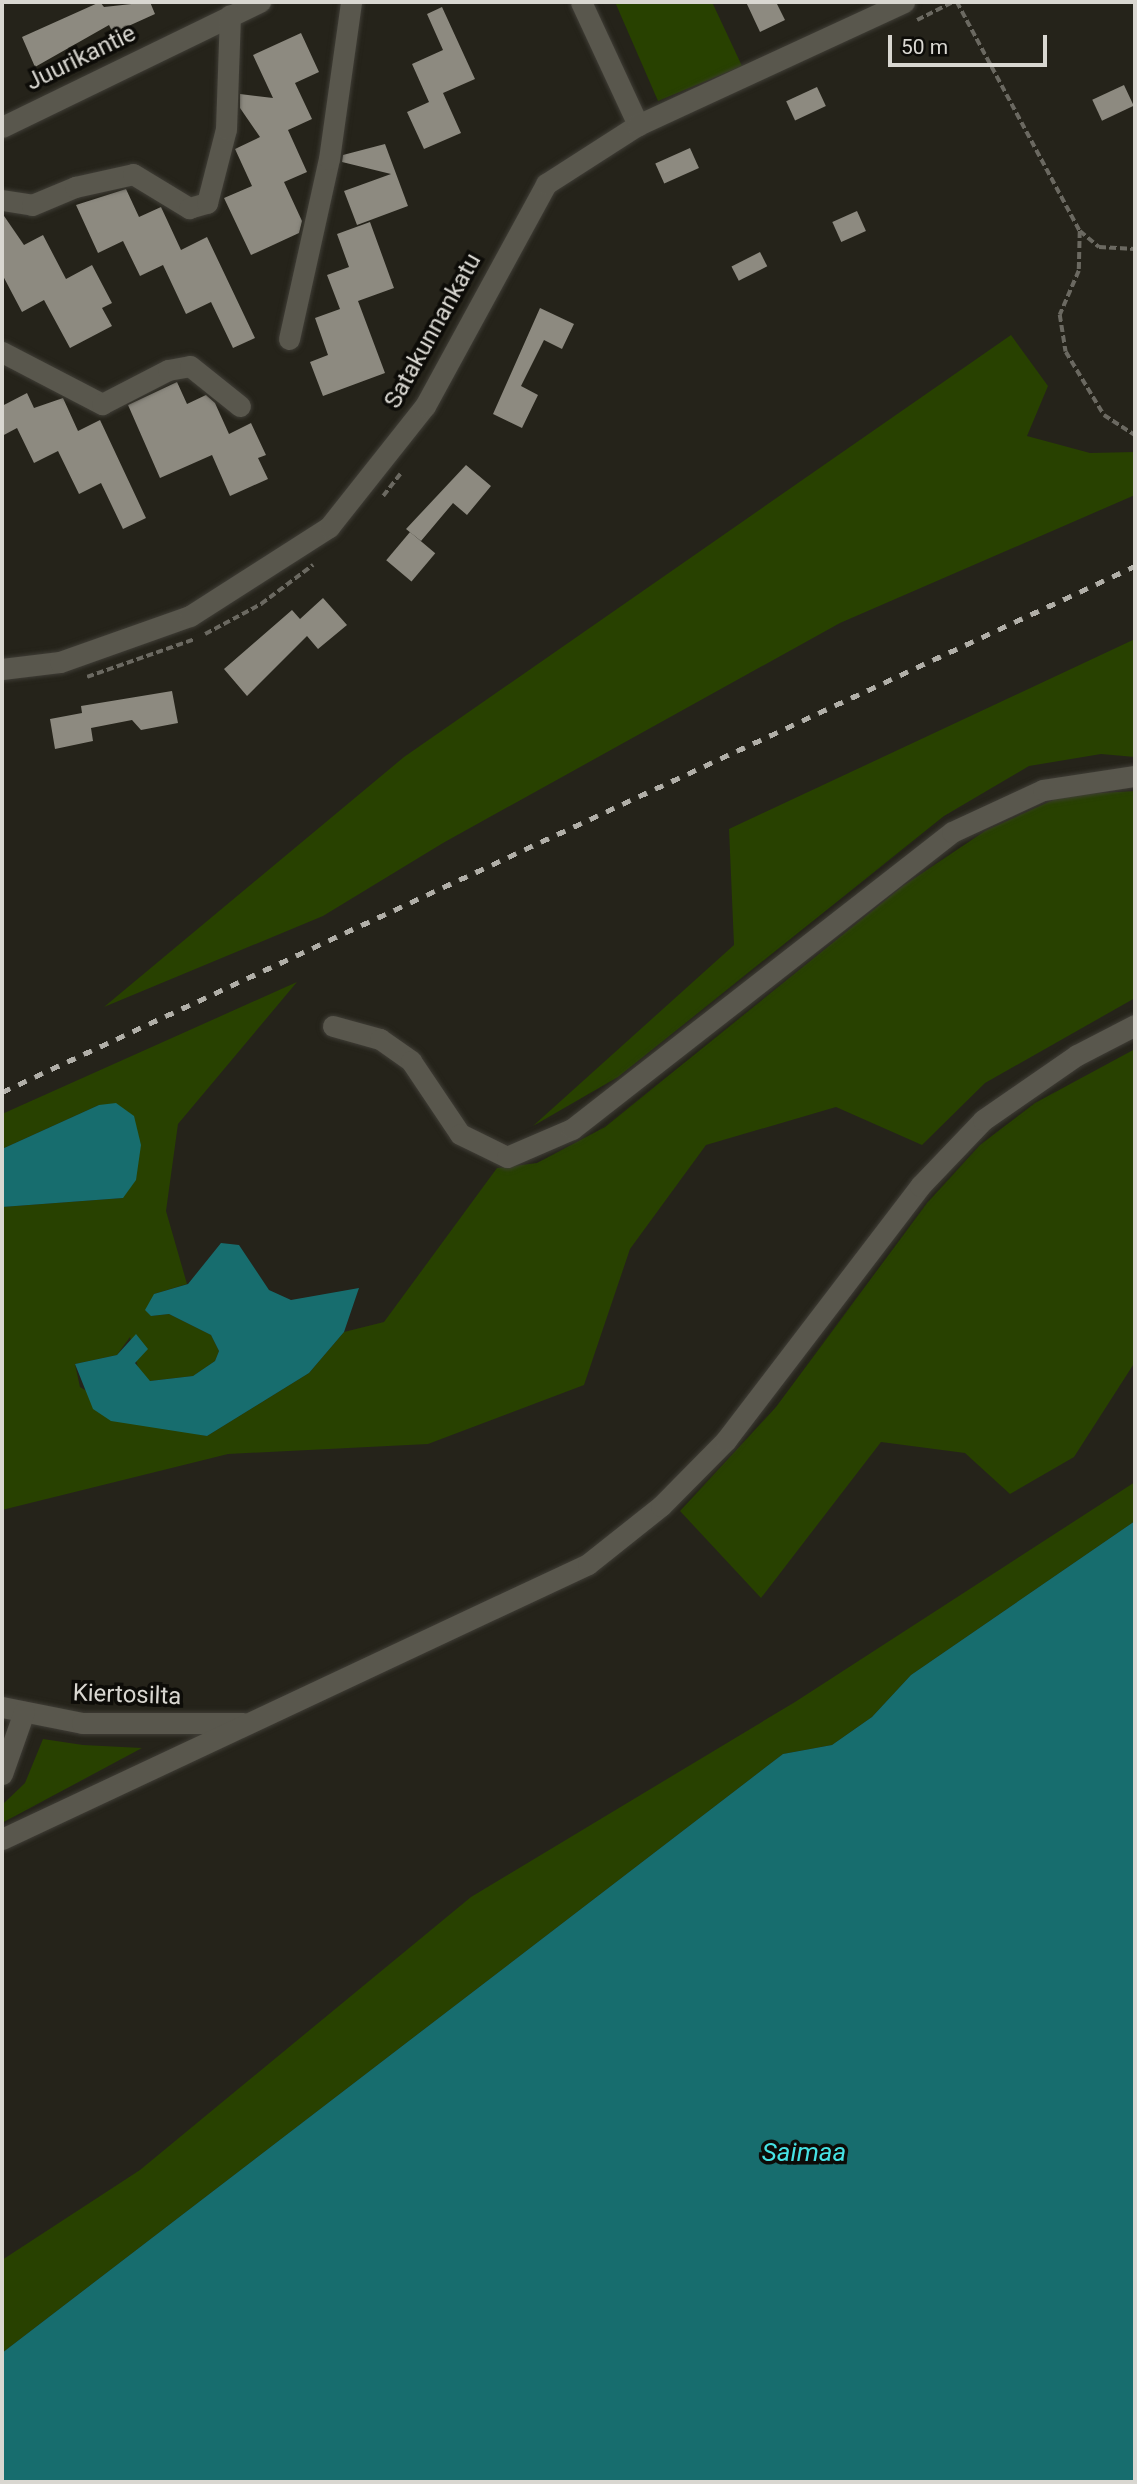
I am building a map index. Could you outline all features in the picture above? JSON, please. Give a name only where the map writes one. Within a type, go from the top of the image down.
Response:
[{"type":"street","name":"Juurikantie","points":[[2,127],[260,2]]},
{"type":"street","points":[[289,338],[328,159],[351,2]]},
{"type":"street","points":[[581,2],[638,125]]},
{"type":"street","name":"Satakunnankatu","points":[[2,669],[60,662],[190,616],[329,527],[425,406],[546,184],[638,125],[904,2]]},
{"type":"street","points":[[2,200],[32,205],[75,187],[133,174],[189,208],[207,203],[226,129],[230,15]]},
{"type":"street","points":[[2,352],[102,404],[168,370],[190,366],[240,406]]},
{"type":"street","points":[[333,1026],[380,1039],[411,1061],[460,1134],[508,1157],[572,1129],[952,832],[1042,790],[1135,776]]},
{"type":"street","points":[[2,1839],[252,1723],[599,1555],[726,1440],[920,1186],[983,1120],[1077,1055],[1135,1025]]},
{"type":"street","name":"Kiertosilta","points":[[2,1707],[82,1723],[252,1723]]},
{"type":"street","points":[[2,1774],[24,1712]]},
{"type":"path","points":[[957,2],[1080,231],[1099,247],[1135,248]]},
{"type":"path","points":[[1080,231],[1079,271],[1060,315],[1066,352],[1104,415],[1135,435]]},
{"type":"green space","points":[[615,2],[712,2],[742,66],[658,101]]},
{"type":"green space","points":[[1011,335],[1048,386],[1027,436],[1090,453],[1135,452],[1135,495],[840,623],[443,843],[323,916],[104,1007],[404,757]]},
{"type":"green space","points":[[1135,639],[1135,757],[1101,754],[1029,766],[944,816],[618,1077],[533,1126],[734,945],[729,829]]},
{"type":"green space","points":[[1135,791],[1135,998],[985,1083],[922,1145],[836,1107],[706,1145],[630,1249],[584,1385],[428,1444],[228,1454],[2,1510],[2,1207],[123,1198],[99,1105],[2,1149],[2,1114],[297,982],[178,1124],[166,1211],[187,1284],[154,1294],[151,1316],[169,1314],[211,1335],[219,1351],[215,1361],[193,1376],[150,1381],[139,1372],[130,1337],[117,1355],[75,1364],[80,1387],[139,1422],[207,1436],[309,1373],[344,1332],[384,1322],[497,1168],[537,1163],[605,1127],[903,886],[985,831],[1064,795]]},
{"type":"green space","points":[[1135,1049],[1135,1362],[1074,1457],[1010,1494],[965,1453],[881,1442],[761,1598],[680,1511],[776,1407],[927,1203],[980,1145],[1035,1103]]},
{"type":"green space","points":[[1135,1482],[1135,1521],[911,1675],[872,1717],[832,1745],[783,1754],[2,2353],[2,2260],[140,2170],[471,1897],[795,1702]]},
{"type":"green space","points":[[43,1739],[83,1745],[142,1748],[2,1823],[2,1805],[25,1783]]},
{"type":"water","points":[[116,1103],[134,1116],[141,1145],[136,1180],[123,1198],[2,1207],[2,1149],[99,1105]]},
{"type":"water","points":[[221,1243],[239,1245],[269,1290],[291,1300],[359,1288],[344,1332],[309,1373],[207,1436],[111,1421],[93,1409],[75,1364],[117,1355],[136,1334],[148,1349],[135,1363],[150,1381],[193,1376],[215,1361],[219,1351],[211,1335],[169,1314],[151,1316],[145,1310],[154,1294],[188,1284]]},
{"type":"water","name":"Saimaa","points":[[1135,1521],[1135,2482],[2,2482],[2,2353],[783,1754],[832,1745],[872,1717],[911,1675]]},
{"type":"building","points":[[100,2],[104,7],[150,2],[155,14],[113,33],[109,25],[35,67],[22,37]]},
{"type":"building","points":[[746,2],[776,2],[785,20],[760,32]]},
{"type":"building","points":[[442,7],[475,79],[443,93],[461,133],[424,149],[407,112],[429,102],[412,64],[443,50],[427,14]]},
{"type":"building","points":[[301,33],[319,72],[295,83],[312,119],[288,130],[307,172],[284,182],[302,221],[299,233],[251,255],[224,198],[252,186],[235,149],[260,137],[240,108],[240,94],[273,98],[253,55]]},
{"type":"building","points":[[1124,85],[1134,106],[1102,121],[1092,100]]},
{"type":"building","points":[[817,87],[826,106],[795,120],[786,101]]},
{"type":"building","points":[[385,144],[408,206],[357,225],[344,191],[391,174],[342,162],[343,155]]},
{"type":"building","points":[[690,148],[699,168],[664,184],[655,163]]},
{"type":"building","points":[[126,189],[139,217],[161,207],[181,250],[207,237],[255,338],[233,348],[211,302],[186,314],[163,265],[140,276],[123,241],[98,253],[76,205]]},
{"type":"building","points":[[857,211],[866,231],[841,242],[832,222]]},
{"type":"building","points":[[2,213],[24,245],[43,235],[66,279],[92,265],[112,303],[102,308],[112,326],[70,348],[44,300],[22,312],[2,274]]},
{"type":"building","points":[[370,222],[394,288],[358,301],[385,373],[323,396],[310,362],[328,355],[315,318],[340,309],[327,275],[349,267],[337,234]]},
{"type":"building","points":[[760,252],[767,266],[739,281],[731,267]]},
{"type":"building","points":[[540,308],[574,324],[562,349],[544,340],[521,386],[538,395],[522,428],[493,414]]},
{"type":"building","points":[[177,382],[187,404],[206,395],[215,403],[229,434],[251,423],[266,455],[258,458],[268,479],[230,496],[212,455],[160,478],[128,405]]},
{"type":"building","points":[[27,393],[34,408],[63,398],[78,431],[100,420],[146,518],[123,529],[101,483],[79,494],[58,451],[34,463],[17,428],[2,436],[2,406]]},
{"type":"building","points":[[466,465],[491,486],[467,515],[453,503],[421,541],[406,529]]},
{"type":"building","points":[[410,532],[435,553],[411,582],[386,560]]},
{"type":"building","points":[[323,598],[347,625],[318,649],[307,636],[247,696],[224,669],[292,610],[300,619]]},
{"type":"building","points":[[172,691],[178,723],[141,730],[132,720],[91,728],[93,741],[55,749],[50,719],[82,713],[81,706]]},
{"type":"railway","points":[[2,1092],[1135,566]]}]
